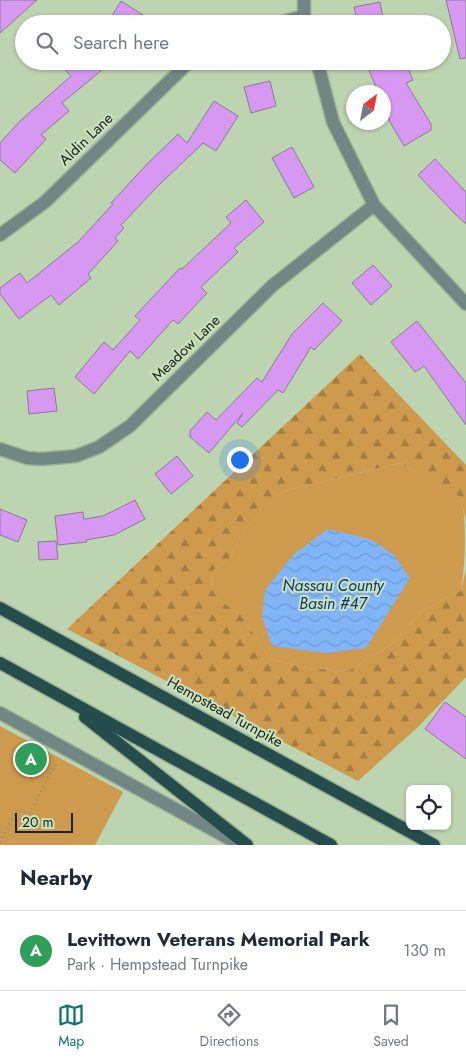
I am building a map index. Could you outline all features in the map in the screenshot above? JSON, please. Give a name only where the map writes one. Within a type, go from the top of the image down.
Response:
[{"type":"main road","name":"Hempstead Turnpike","points":[[1,610],[434,845]]},
{"type":"main road","points":[[0,663],[331,845]]},
{"type":"main road","points":[[55,694],[247,845]]},
{"type":"street","points":[[304,0],[305,15]]},
{"type":"street","name":"Aldin Lane","points":[[0,235],[45,202],[181,70]]},
{"type":"street","points":[[319,70],[333,122],[374,205],[466,304]]},
{"type":"street","name":"Meadow Lane","points":[[0,449],[27,458],[42,459],[76,456],[99,447],[130,426],[272,286],[374,205]]},
{"type":"street","points":[[0,713],[242,845]]},
{"type":"path","points":[[0,842],[18,808],[29,814],[64,748]]},
{"type":"green space","points":[[360,354],[466,465],[466,522],[461,497],[400,463],[284,491],[261,510],[239,538],[231,557],[212,571],[211,588],[219,600],[240,614],[270,659],[306,668],[348,671],[392,644],[421,612],[461,590],[466,570],[466,677],[418,727],[358,781],[67,629]]},
{"type":"green space","points":[[400,463],[462,497],[465,544],[461,590],[421,612],[392,644],[348,671],[306,668],[270,659],[240,614],[219,600],[211,588],[212,571],[231,557],[239,538],[261,510],[284,491]]},
{"type":"green space","points":[[0,726],[123,792],[95,845],[0,845]]},
{"type":"water","name":"Nassau County Basin #47","points":[[328,529],[372,540],[394,555],[410,578],[366,648],[325,653],[272,646],[262,617],[265,590],[294,554]]},
{"type":"building","points":[[0,0],[37,0],[20,15],[15,15],[15,20],[0,33]]},
{"type":"building","points":[[446,0],[466,0],[466,58],[460,59]]},
{"type":"building","points":[[121,1],[143,15],[112,15]]},
{"type":"building","points":[[380,2],[382,15],[356,15],[354,7]]},
{"type":"building","points":[[65,70],[102,70],[62,103],[69,111],[41,135],[46,139],[15,173],[0,160],[0,143],[20,121],[71,76]]},
{"type":"building","points":[[369,70],[409,70],[413,80],[406,83],[431,124],[431,130],[404,146],[391,124],[391,85],[375,85]]},
{"type":"building","points":[[270,81],[276,106],[251,113],[244,87]]},
{"type":"building","points":[[214,101],[238,116],[216,151],[203,143],[158,186],[121,225],[124,228],[115,238],[118,241],[88,274],[91,278],[59,305],[51,295],[19,319],[0,294],[0,288],[20,273],[27,283],[78,242],[148,163],[178,134],[187,143]]},
{"type":"building","points":[[292,147],[314,187],[294,198],[272,158]]},
{"type":"building","points":[[435,159],[466,192],[466,224],[418,175]]},
{"type":"building","points":[[246,200],[264,222],[234,248],[238,252],[201,287],[207,293],[178,324],[173,320],[138,359],[130,351],[94,394],[75,377],[104,342],[113,350],[140,320],[135,316],[180,268],[182,269],[231,223],[226,217]]},
{"type":"building","points":[[373,265],[392,286],[371,305],[352,283]]},
{"type":"building","points":[[323,303],[342,321],[314,350],[311,347],[283,393],[278,390],[242,427],[237,423],[243,413],[209,453],[190,437],[190,431],[207,412],[216,420],[257,378],[262,382],[292,334]]},
{"type":"building","points":[[417,321],[466,383],[466,425],[424,366],[415,372],[391,342]]},
{"type":"building","points":[[54,388],[57,411],[29,414],[27,391]]},
{"type":"building","points":[[177,456],[193,476],[171,494],[155,474]]},
{"type":"building","points":[[135,500],[145,519],[114,535],[86,540],[87,542],[58,545],[55,516],[83,512],[84,519],[103,516]]},
{"type":"building","points":[[0,509],[27,520],[18,542],[0,535]]},
{"type":"building","points":[[56,541],[58,559],[39,560],[38,542]]},
{"type":"building","points":[[445,702],[466,717],[466,759],[425,729]]},
{"type":"place","name":"Levittown Veterans Memorial Park","points":[[31,759]]}]
